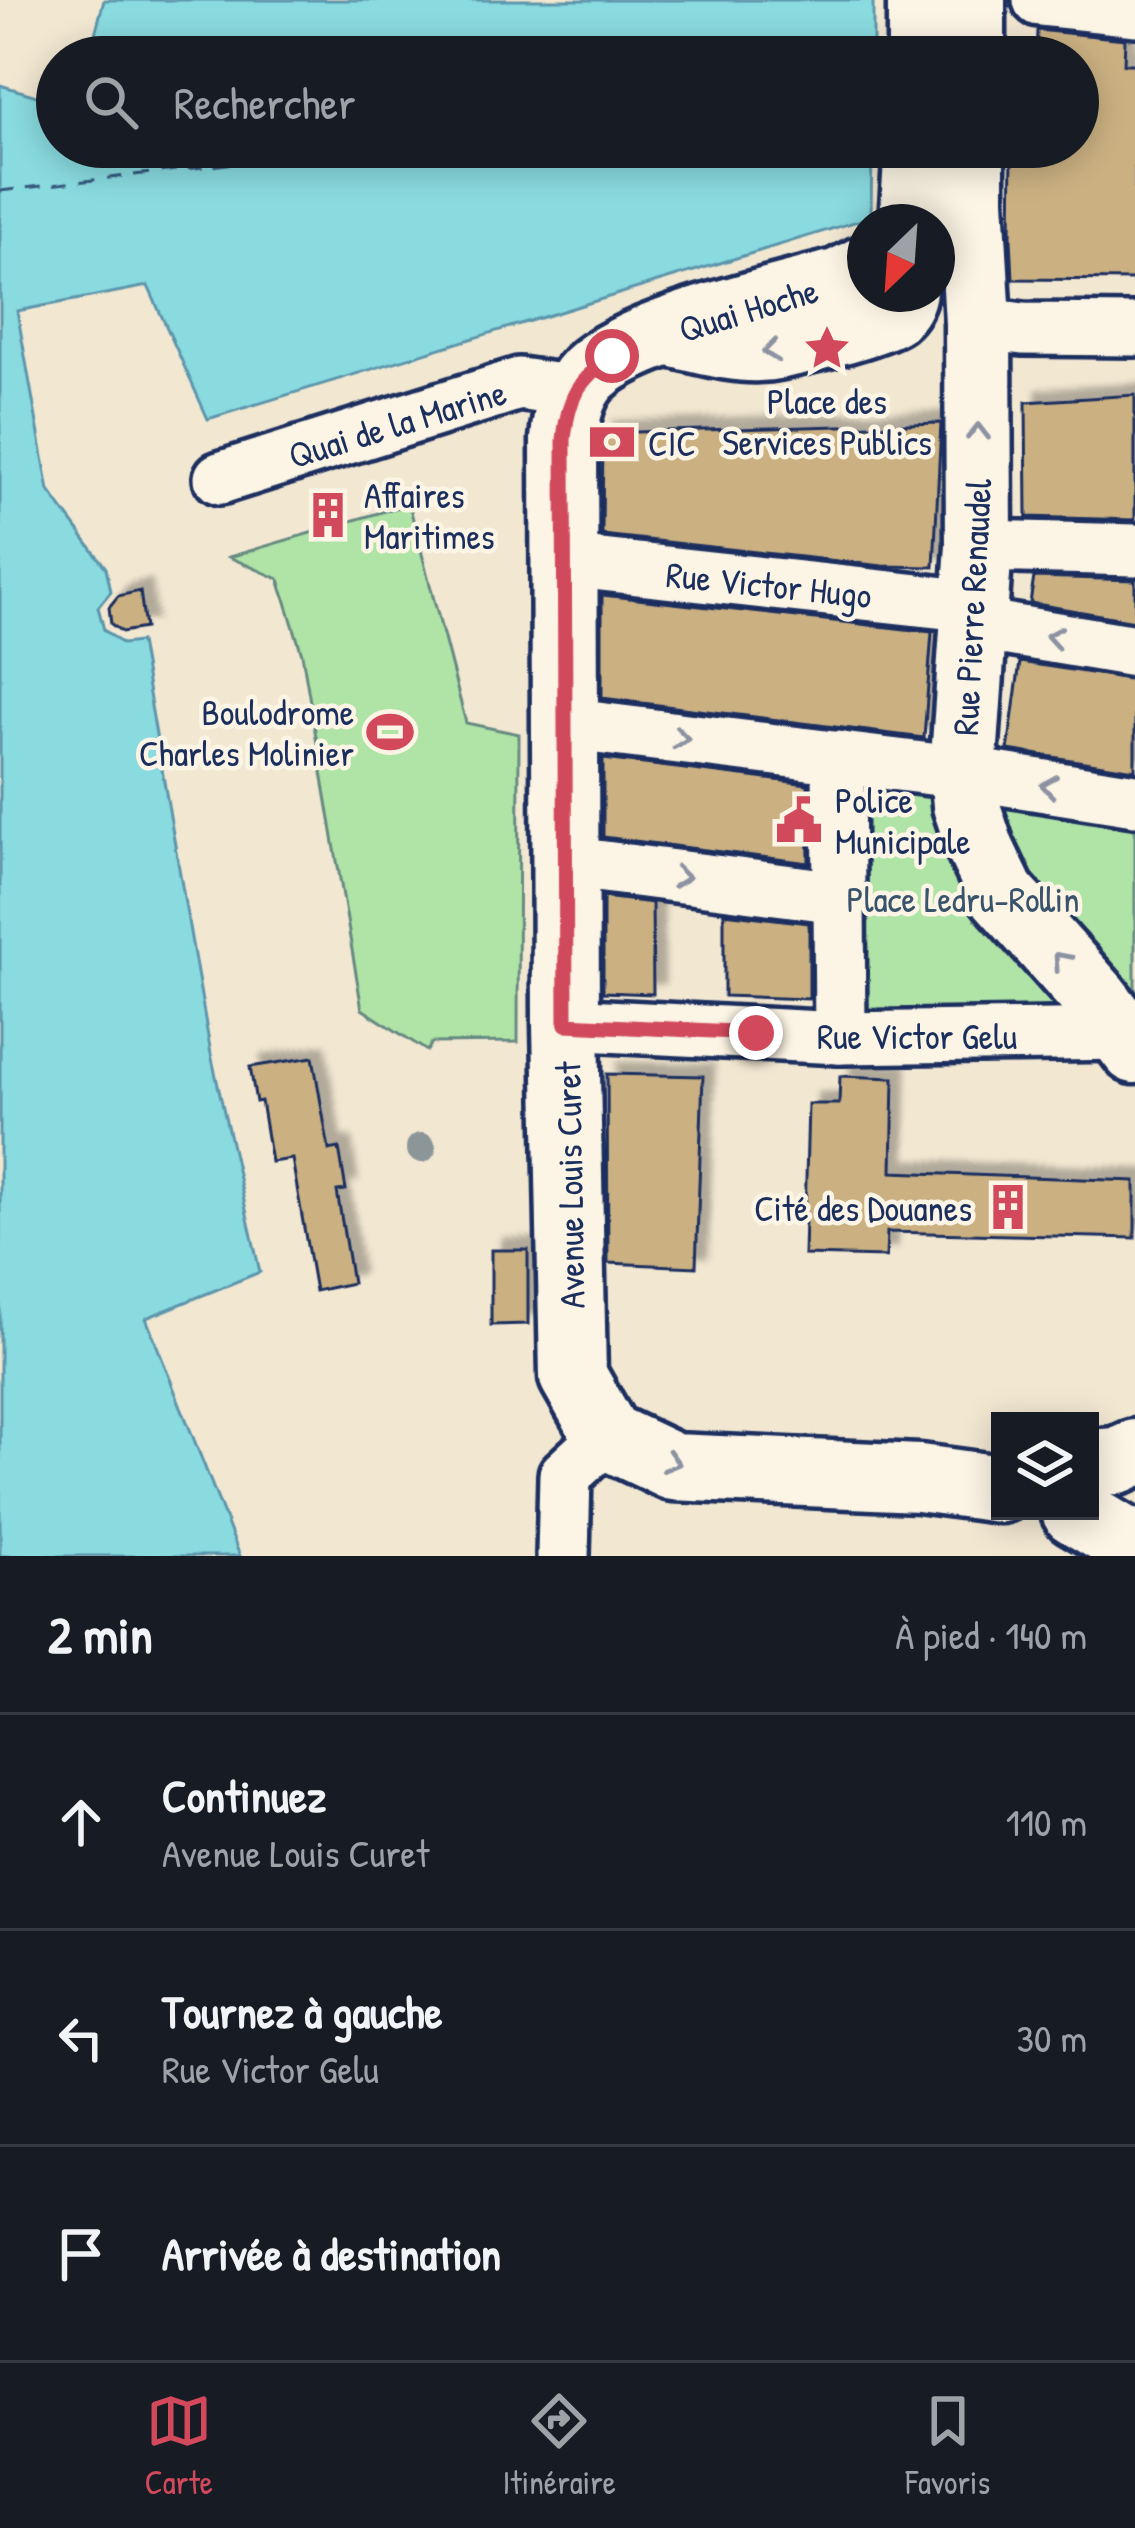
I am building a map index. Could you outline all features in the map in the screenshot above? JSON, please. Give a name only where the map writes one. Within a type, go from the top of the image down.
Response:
[{"type":"main road","points":[[921,0],[921,36]]},
{"type":"main road","points":[[972,0],[972,36]]},
{"type":"main road","points":[[914,204],[917,168]]},
{"type":"main road","name":"Rue Pierre Renaudel","points":[[971,168],[978,323],[975,592],[963,772],[966,805],[1002,894],[1130,1042]]},
{"type":"main road","name":"Quai Hoche","points":[[575,392],[590,372],[612,356],[654,337],[847,278]]},
{"type":"main road","name":"Avenue Louis Curet","points":[[575,392],[564,440],[566,1024],[573,1376],[607,1436]]},
{"type":"main road","points":[[607,1436],[673,1467],[919,1478],[991,1489]]},
{"type":"main road","points":[[1099,1462],[1135,1454]]},
{"type":"main road","points":[[919,1478],[991,1472]]},
{"type":"main road","points":[[1091,1520],[1135,1554]]},
{"type":"street","points":[[1039,0],[1135,10]]},
{"type":"street","points":[[654,337],[766,355],[880,327],[901,312]]},
{"type":"street","points":[[978,323],[1023,329],[1135,330]]},
{"type":"street","name":"Quai de la Marine","points":[[220,478],[520,384],[575,392]]},
{"type":"street","points":[[975,592],[1135,550]]},
{"type":"street","name":"Rue Victor Hugo","points":[[565,561],[975,592],[1135,651]]},
{"type":"street","points":[[565,724],[963,772],[1135,800]]},
{"type":"street","points":[[838,757],[840,1038]]},
{"type":"street","points":[[565,862],[839,897]]},
{"type":"street","name":"Rue Victor Gelu","points":[[566,1024],[756,1052],[840,1038],[1130,1042]]},
{"type":"street","points":[[563,1556],[565,1475],[607,1436]]},
{"type":"green space","points":[[409,504],[466,723],[519,734],[518,1042],[432,1043],[427,1051],[362,1009],[302,654],[279,579],[229,557]]},
{"type":"green space","name":"Place Ledru-Rollin","points":[[838,757],[1135,800],[1135,1031],[840,1016]]},
{"type":"water","points":[[104,0],[873,0],[873,36],[95,36]]},
{"type":"water","points":[[0,85],[36,96],[36,168],[872,168],[871,204],[847,204],[847,224],[208,419],[148,286],[17,311],[49,491],[106,568],[111,591],[98,607],[104,630],[122,644],[140,642],[211,1054],[260,1272],[146,1318],[240,1556],[0,1556]]},
{"type":"building","points":[[1037,30],[1096,36],[1037,36]]},
{"type":"building","points":[[1099,36],[1125,39],[1124,64],[1135,64],[1135,280],[1013,279],[1012,168],[1099,168]]},
{"type":"building","points":[[1135,395],[1135,520],[1027,517],[1026,402]]},
{"type":"building","points":[[941,423],[934,567],[883,566],[602,535],[603,433]]},
{"type":"building","points":[[1034,577],[1135,580],[1135,621],[1030,603]]},
{"type":"building","points":[[140,591],[145,628],[122,632],[111,624],[109,607],[118,596]]},
{"type":"building","points":[[602,595],[932,632],[924,738],[602,698]]},
{"type":"building","points":[[1020,662],[1135,680],[1135,770],[1008,750]]},
{"type":"building","points":[[603,759],[808,784],[809,863],[603,837]]},
{"type":"building","points":[[603,897],[652,903],[653,994],[603,992]]},
{"type":"building","points":[[724,913],[809,923],[809,999],[724,996]]},
{"type":"building","points":[[313,1057],[329,1150],[339,1148],[346,1190],[337,1191],[352,1283],[315,1291],[292,1159],[271,1162],[250,1067]]},
{"type":"building","points":[[607,1074],[703,1076],[696,1267],[608,1263]]},
{"type":"building","points":[[840,1076],[894,1078],[892,1172],[1135,1181],[1135,1238],[887,1232],[886,1257],[804,1255],[808,1104],[839,1104]]},
{"type":"building","points":[[491,1250],[528,1250],[528,1324],[491,1325]]},
{"type":"ferry route","points":[[0,191],[193,168]]},
{"type":"place","name":"Place des Services Publics","points":[[827,348]]},
{"type":"place","name":"CIC","points":[[612,442]]},
{"type":"place","name":"Affaires Maritimes","points":[[328,515]]},
{"type":"place","name":"Boulodrome Charles Molinier","points":[[390,732]]},
{"type":"place","name":"Police Municipale","points":[[799,820]]},
{"type":"place","name":"Cité des Douanes","points":[[1008,1207]]},
{"type":"route","points":[[612,356],[590,372],[575,392],[564,440],[566,1024],[756,1033]]}]
